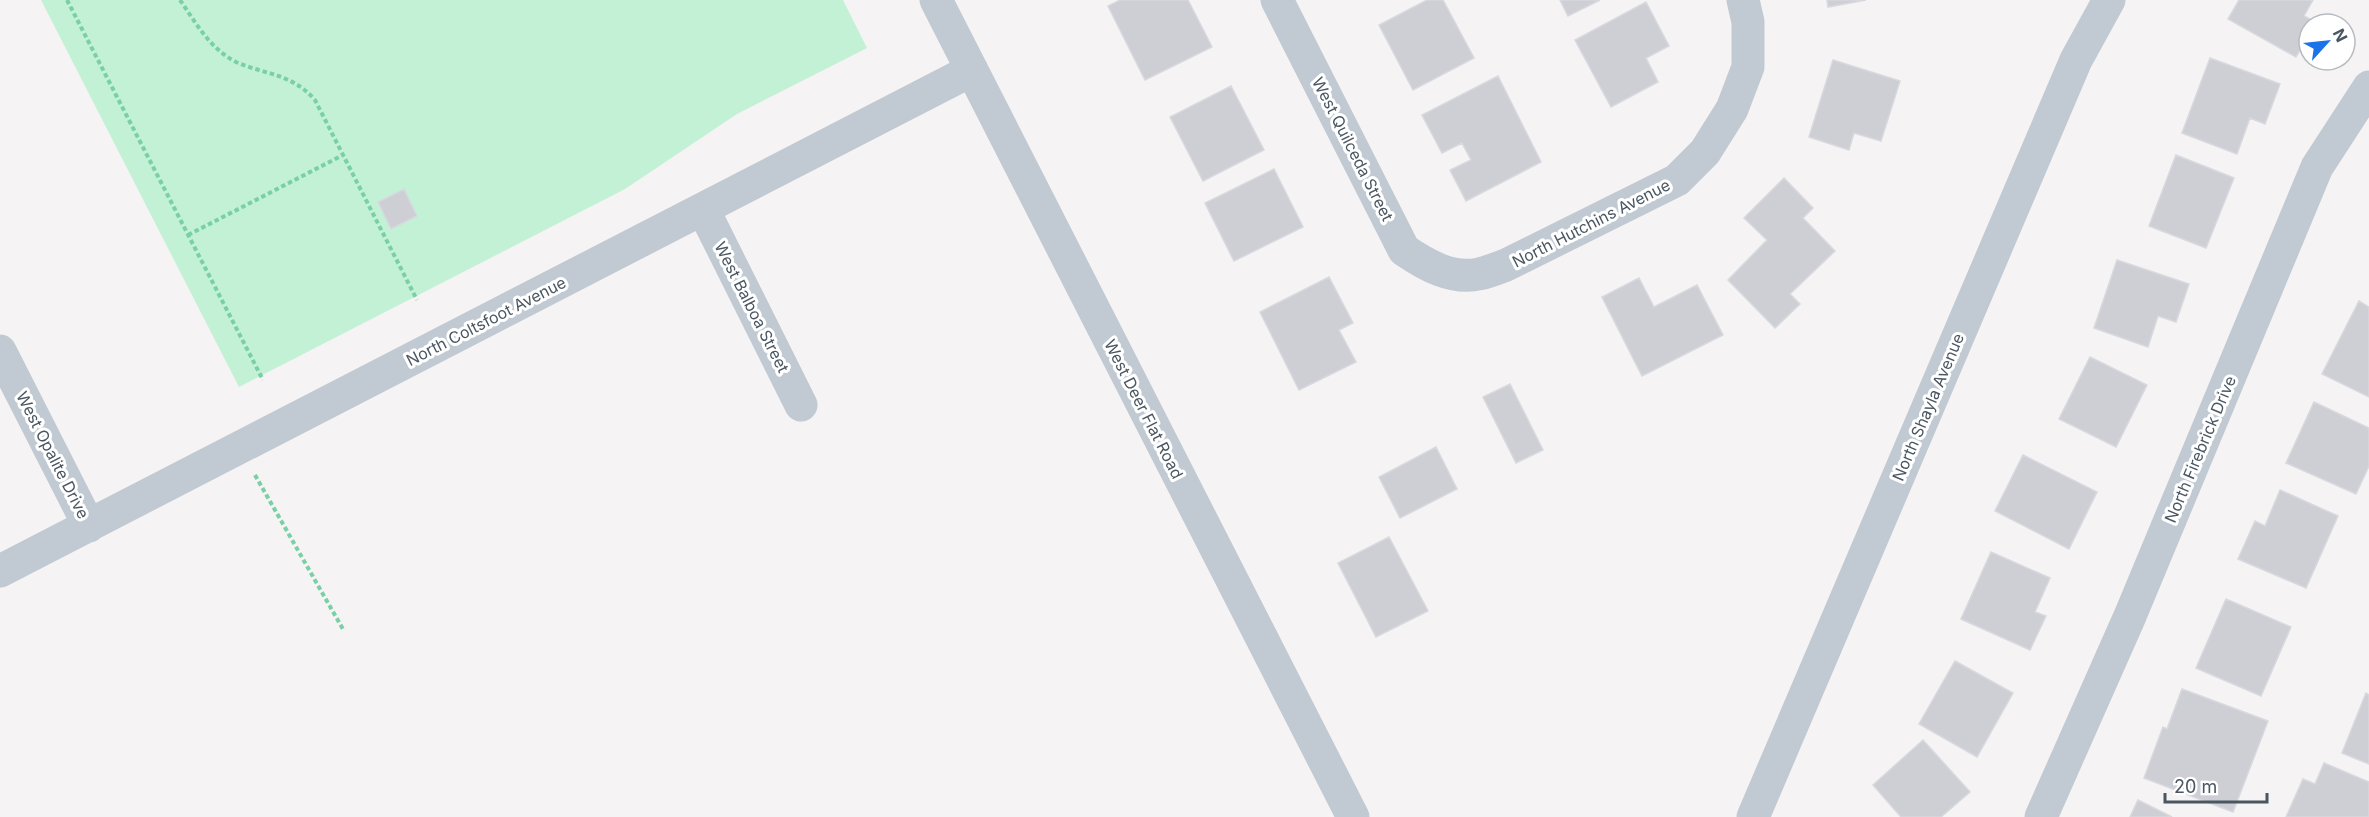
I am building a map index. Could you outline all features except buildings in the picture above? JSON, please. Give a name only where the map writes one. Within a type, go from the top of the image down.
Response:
[{"type":"street","name":"West Deer Flat Road","points":[[936,0],[1353,817]]},
{"type":"street","name":"West Quilceda Street","points":[[1277,0],[1404,250],[1427,266],[1452,274]]},
{"type":"street","name":"North Hutchins Avenue","points":[[1452,274],[1478,275],[1506,265],[1677,180],[1705,152],[1732,109],[1748,67],[1748,22],[1743,0]]},
{"type":"street","name":"North Shayla Avenue","points":[[1752,817],[2076,60],[2109,0]]},
{"type":"street","name":"North Coltsfoot Avenue","points":[[0,572],[972,70]]},
{"type":"street","name":"North Firebrick Drive","points":[[2041,817],[2130,616],[2317,167],[2369,87]]},
{"type":"street","name":"West Balboa Street","points":[[703,209],[801,405]]},
{"type":"street","name":"West Opalite Drive","points":[[0,351],[89,526]]},
{"type":"path","points":[[67,0],[263,380]]},
{"type":"path","points":[[180,0],[217,50],[237,62],[288,78],[305,88],[315,100],[417,300]]},
{"type":"path","points":[[188,235],[343,155]]},
{"type":"path","points":[[254,473],[344,631]]},
{"type":"green space","points":[[41,0],[843,0],[867,48],[737,114],[625,189],[239,387]]}]
